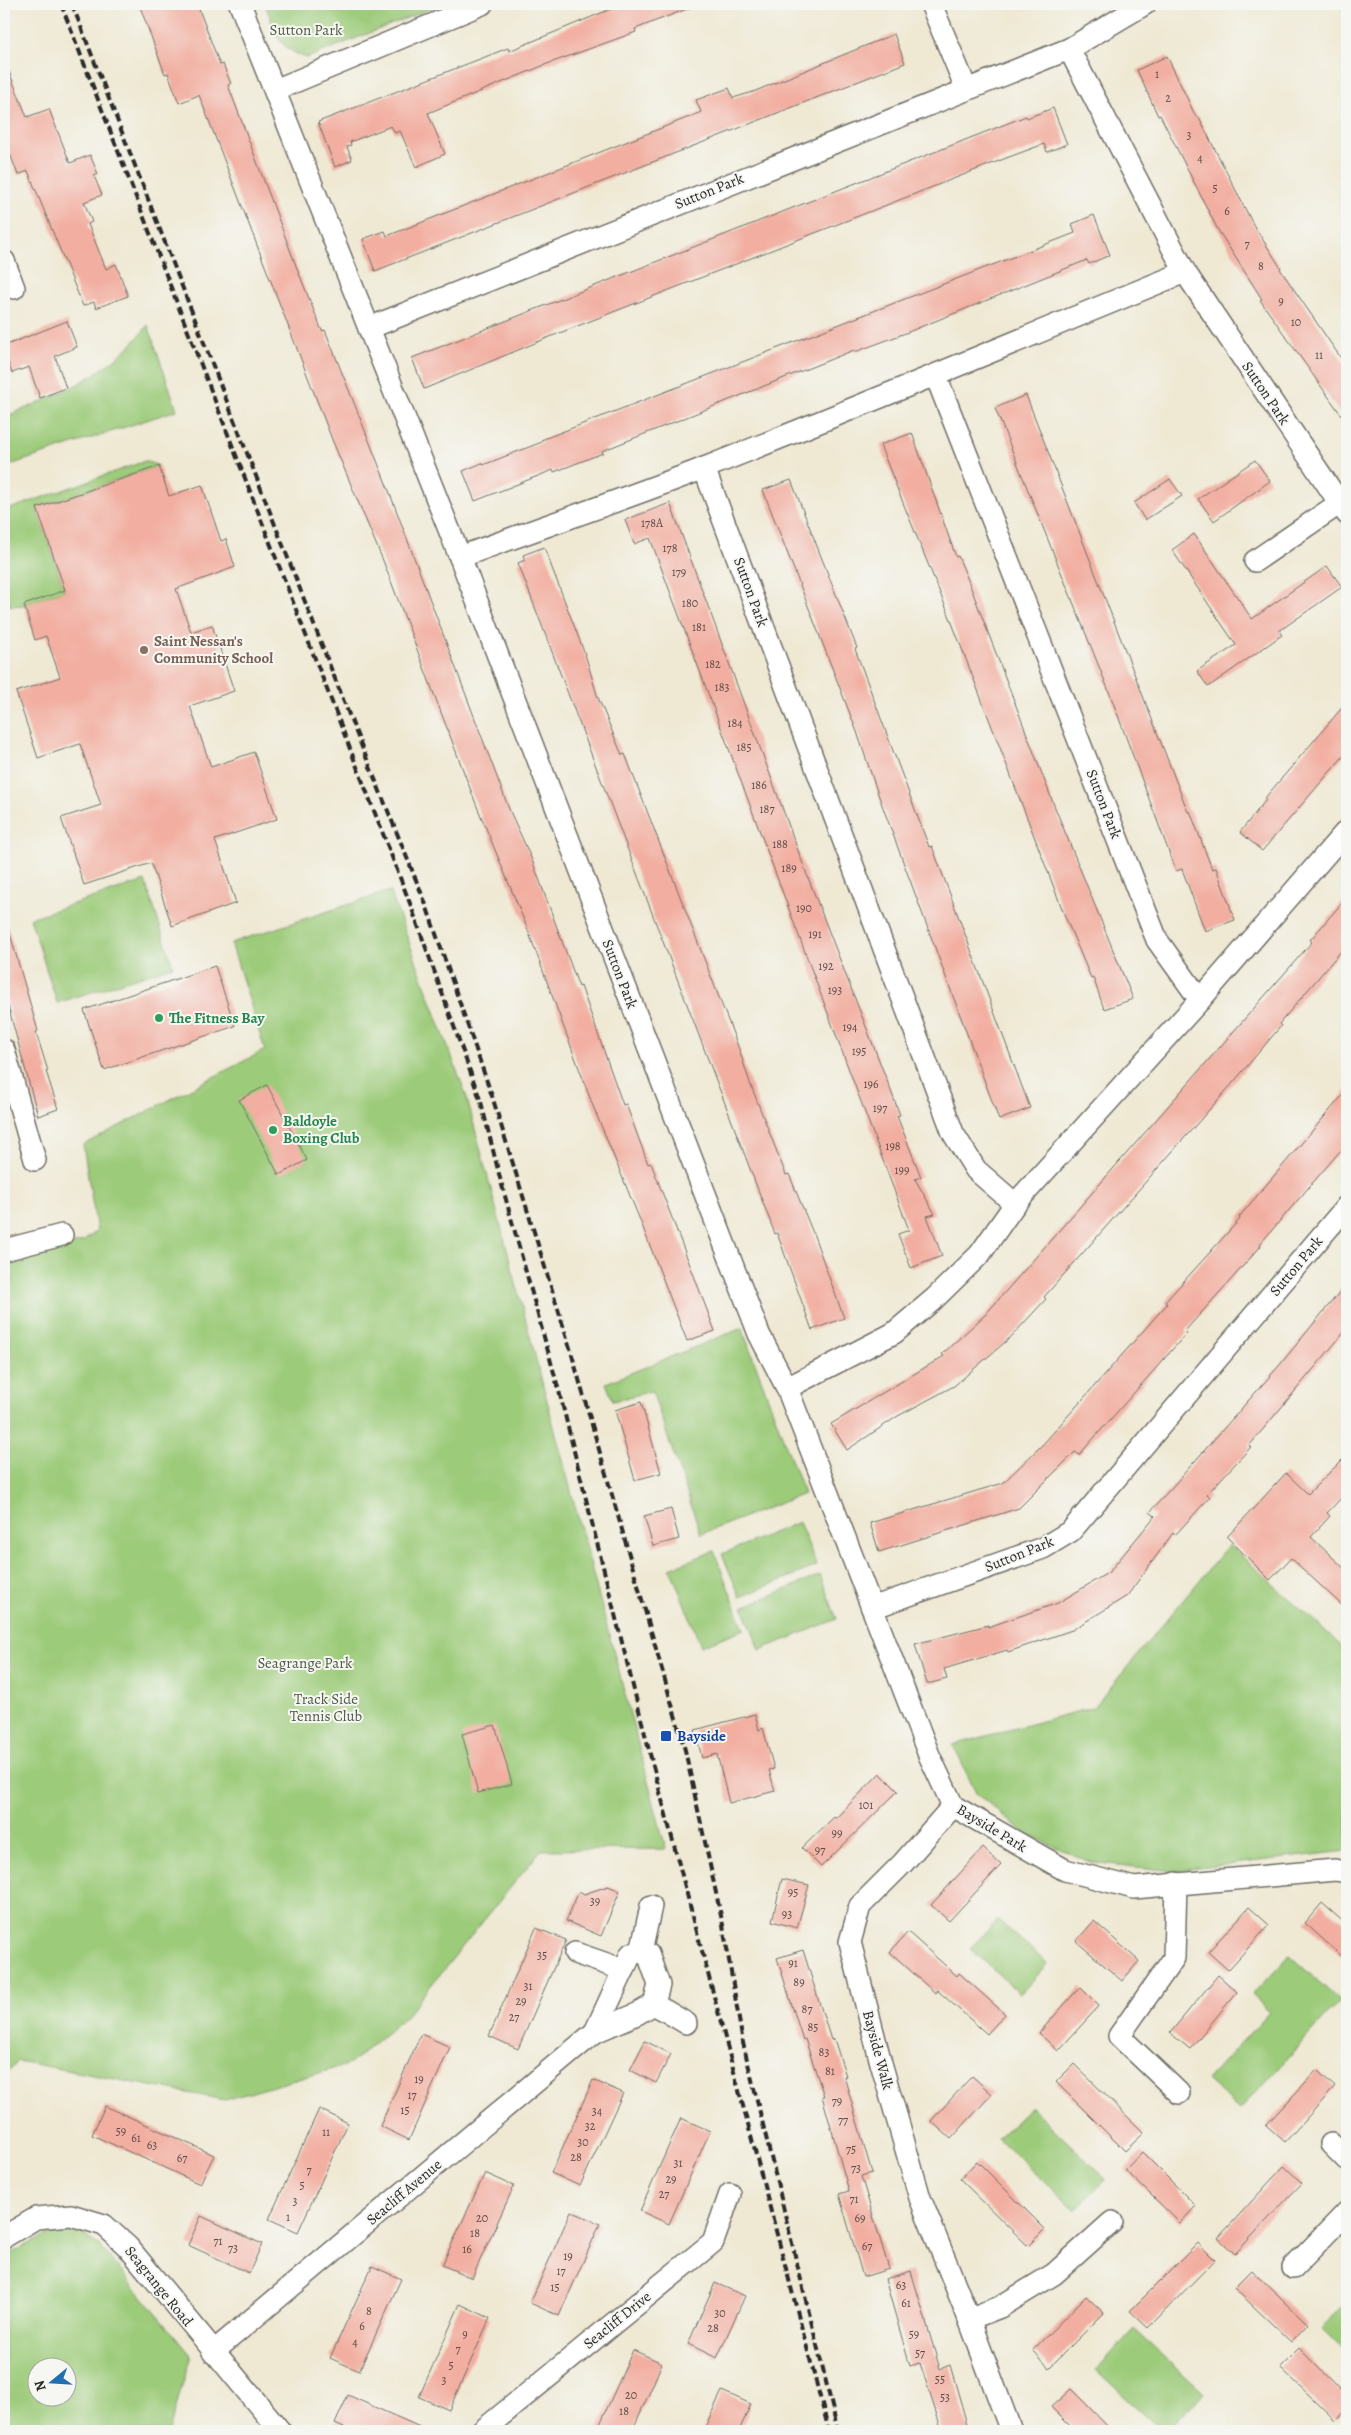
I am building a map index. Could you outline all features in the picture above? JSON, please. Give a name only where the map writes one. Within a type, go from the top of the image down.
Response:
[{"type":"street","name":"Sutton Park","points":[[240,4],[460,557],[759,1334],[787,1388],[872,1608],[1043,1548],[1072,1531],[1347,1206]]},
{"type":"street","points":[[274,90],[482,4]]},
{"type":"street","points":[[932,4],[966,88]]},
{"type":"street","name":"Sutton Park","points":[[369,328],[966,88],[1069,49],[1146,4]]},
{"type":"street","name":"Sutton Park","points":[[1069,49],[1185,272],[1344,508]]},
{"type":"street","points":[[4,261],[14,288]]},
{"type":"street","points":[[460,557],[704,468],[936,376],[1060,322],[1185,272]]},
{"type":"street","name":"Sutton Park","points":[[936,376],[1157,940],[1200,1000]]},
{"type":"street","name":"Sutton Park","points":[[704,468],[953,1132],[976,1170],[1015,1204]]},
{"type":"street","points":[[1255,561],[1344,508]]},
{"type":"street","points":[[787,1388],[894,1333],[934,1299],[980,1254],[1015,1204],[1200,1000],[1347,830]]},
{"type":"street","points":[[4,1050],[35,1160]]},
{"type":"street","points":[[4,1250],[62,1235]]},
{"type":"street","name":"Bayside Park","points":[[872,1608],[929,1755],[953,1806],[1065,1870],[1134,1888],[1336,1870],[1347,1872]]},
{"type":"street","name":"Bayside Walk","points":[[953,1806],[903,1862],[860,1906],[850,1942],[881,2063],[920,2198],[969,2319],[1011,2431]]},
{"type":"street","points":[[1176,1883],[1174,1958],[1118,2036],[1179,2093]]},
{"type":"street","points":[[651,1906],[641,1952],[648,1954],[659,1985],[654,2004],[686,2023]]},
{"type":"street","name":"Seacliff Avenue","points":[[595,2032],[632,1954],[641,1952]]},
{"type":"street","points":[[575,1953],[624,1970]]},
{"type":"street","name":"Seacliff Avenue","points":[[213,2352],[595,2032],[637,2014],[654,2004]]},
{"type":"street","points":[[1332,2144],[1347,2160]]},
{"type":"street","name":"Seacliff Drive","points":[[482,2431],[713,2242],[730,2194]]},
{"type":"street","points":[[1293,2268],[1347,2212]]},
{"type":"street","name":"Seagrange Road","points":[[4,2237],[36,2218],[71,2215],[104,2225],[128,2247],[280,2431]]},
{"type":"street","points":[[969,2319],[1000,2307],[1054,2274],[1112,2222]]},
{"type":"green space","name":"Sutton Park","points":[[265,4],[442,4],[307,58],[296,54],[278,38]]},
{"type":"green space","points":[[148,325],[177,410],[4,467],[4,417],[64,391],[101,370],[118,357]]},
{"type":"green space","points":[[145,461],[159,466],[37,508],[65,590],[24,605],[10,606],[4,587],[4,511]]},
{"type":"green space","points":[[145,881],[173,966],[57,1003],[30,918]]},
{"type":"green space","name":"Seagrange Park","points":[[390,891],[466,1095],[666,1849],[541,1850],[406,2016],[350,2064],[225,2100],[18,2061],[4,2078],[4,1267],[84,1241],[97,1231],[83,1145],[265,1050],[231,943]]},
{"type":"green space","points":[[742,1328],[804,1494],[701,1534],[652,1391],[613,1401],[606,1383]]},
{"type":"green space","points":[[799,1522],[817,1566],[740,1597],[722,1554]]},
{"type":"green space","points":[[1229,1545],[1327,1632],[1347,1653],[1347,1851],[1172,1871],[1090,1862],[1026,1834],[976,1793],[953,1745],[1094,1707]]},
{"type":"green space","points":[[714,1551],[744,1629],[701,1646],[670,1568]]},
{"type":"green space","points":[[820,1575],[837,1619],[760,1650],[743,1607]]},
{"type":"green space","points":[[998,1920],[1048,1964],[1020,1994],[970,1948]]},
{"type":"green space","points":[[1289,1955],[1340,2001],[1240,2110],[1207,2080],[1269,2012],[1252,1995]]},
{"type":"green space","points":[[1031,2107],[1106,2179],[1075,2210],[998,2138]]},
{"type":"green space","points":[[68,2224],[100,2246],[191,2355],[169,2431],[4,2431],[4,2261],[12,2253]]},
{"type":"green space","points":[[1347,2302],[1347,2353],[1322,2328]]},
{"type":"green space","points":[[1134,2329],[1204,2393],[1166,2431],[1162,2431],[1096,2370]]},
{"type":"building","points":[[139,4],[197,4],[220,65],[223,64],[231,84],[228,85],[298,271],[322,331],[325,330],[389,491],[509,809],[532,860],[579,987],[581,986],[623,1105],[626,1104],[648,1164],[651,1163],[715,1331],[687,1341],[593,1106],[526,925],[476,804],[384,563],[333,442],[199,95],[179,103],[168,73],[165,74]]},
{"type":"building","points":[[623,4],[697,5],[635,29],[636,32],[547,64],[428,113],[445,154],[416,167],[400,131],[395,133],[391,126],[350,142],[351,145],[347,147],[352,160],[335,167],[318,122],[508,48],[509,51]]},
{"type":"building","points":[[894,34],[905,63],[375,271],[363,239],[385,231],[387,236],[692,116],[701,112],[696,100],[729,88],[733,98],[753,92]]},
{"type":"building","points":[[1167,56],[1196,117],[1198,116],[1254,226],[1280,269],[1347,367],[1347,423],[1260,300],[1262,299],[1218,230],[1160,115],[1158,116],[1137,70]]},
{"type":"building","points":[[4,59],[27,117],[49,109],[70,163],[90,155],[98,174],[94,176],[102,195],[84,202],[92,222],[88,224],[106,269],[116,264],[128,296],[96,308],[94,302],[83,306],[28,171],[18,175],[4,138]]},
{"type":"building","points":[[1053,108],[1067,144],[1047,152],[1044,144],[1009,157],[552,336],[424,389],[412,358],[1026,116],[1027,118]]},
{"type":"building","points":[[1094,215],[1110,255],[1089,264],[1087,260],[903,334],[855,352],[854,350],[602,451],[603,453],[554,472],[553,470],[475,501],[463,471],[482,463],[483,465],[542,442],[541,440],[1075,233],[1072,224]]},
{"type":"building","points":[[67,321],[77,347],[55,356],[66,388],[40,398],[29,367],[12,373],[4,352],[4,346]]},
{"type":"building","points":[[1026,395],[1188,812],[1190,811],[1212,869],[1216,868],[1235,920],[1205,931],[1182,869],[1176,871],[1108,689],[995,408]]},
{"type":"building","points":[[912,433],[956,557],[958,556],[968,580],[1052,800],[1133,999],[1104,1009],[1093,977],[1091,978],[1066,919],[949,615],[880,445]]},
{"type":"building","points":[[1255,460],[1270,481],[1214,521],[1198,499]]},
{"type":"building","points":[[159,466],[169,496],[202,485],[221,541],[226,539],[235,567],[176,589],[191,632],[212,625],[234,691],[190,706],[211,767],[254,752],[277,819],[215,840],[236,903],[172,926],[151,863],[84,885],[61,818],[101,805],[80,744],[38,758],[16,692],[60,677],[46,636],[35,640],[24,605],[65,590],[37,508]]},
{"type":"building","points":[[1170,479],[1182,496],[1145,520],[1134,503]]},
{"type":"building","points":[[791,480],[857,648],[855,649],[929,847],[932,846],[1030,1108],[999,1120],[878,794],[857,732],[763,490]]},
{"type":"building","points":[[670,503],[807,875],[900,1115],[897,1116],[921,1177],[915,1179],[935,1214],[927,1216],[942,1256],[911,1268],[898,1234],[909,1230],[650,538],[634,544],[625,520]]},
{"type":"building","points":[[1194,534],[1252,619],[1327,566],[1342,587],[1279,631],[1282,635],[1208,687],[1197,671],[1236,645],[1172,550]]},
{"type":"building","points":[[544,547],[586,657],[597,695],[622,755],[625,754],[739,1049],[750,1083],[786,1175],[789,1174],[813,1233],[844,1318],[812,1330],[777,1233],[775,1234],[518,563],[525,560],[523,555]]},
{"type":"building","points":[[1347,702],[1347,752],[1262,851],[1240,832],[1266,800],[1264,799]]},
{"type":"building","points":[[1347,897],[1347,944],[1279,1024],[1281,1026],[1232,1084],[1044,1297],[1046,1299],[1011,1337],[954,1386],[898,1416],[847,1450],[831,1424],[944,1356],[942,1354],[985,1315],[1312,942],[1310,940]]},
{"type":"building","points":[[8,927],[38,1031],[36,1032],[48,1071],[46,1071],[58,1109],[38,1116],[4,991],[4,928]]},
{"type":"building","name":"The Fitness Bay","points":[[215,966],[235,1026],[104,1070],[84,1010]]},
{"type":"building","name":"Baldoyle Boxing Club","points":[[267,1085],[307,1160],[279,1175],[239,1100]]},
{"type":"building","points":[[1347,1090],[1347,1143],[1260,1244],[1261,1246],[1185,1331],[1187,1333],[1079,1455],[1075,1452],[1019,1508],[879,1552],[870,1523],[1003,1483],[1044,1443],[1167,1304],[1165,1302],[1240,1219],[1239,1217]]},
{"type":"building","points":[[1347,1283],[1347,1329],[1249,1446],[1251,1447],[1207,1494],[1210,1497],[1175,1535],[1173,1533],[1127,1596],[1072,1630],[1008,1652],[1007,1650],[944,1669],[947,1679],[927,1684],[915,1644],[988,1625],[988,1627],[1058,1603],[1109,1572],[1155,1516],[1150,1512],[1278,1367]]},
{"type":"building","points":[[641,1402],[661,1473],[635,1480],[615,1410]]},
{"type":"building","points":[[1347,1455],[1347,1492],[1327,1513],[1330,1516],[1311,1537],[1347,1571],[1347,1610],[1291,1558],[1270,1580],[1227,1537],[1286,1473],[1308,1494]]},
{"type":"building","points":[[671,1509],[679,1539],[653,1546],[644,1516]]},
{"type":"building","points":[[755,1714],[759,1730],[763,1728],[774,1769],[769,1770],[775,1791],[729,1803],[717,1754],[702,1758],[695,1730]]},
{"type":"building","points":[[495,1725],[512,1784],[478,1793],[462,1734]]},
{"type":"building","points":[[880,1773],[898,1791],[821,1867],[802,1848],[834,1817],[836,1818]]},
{"type":"building","points":[[983,1848],[1001,1865],[949,1921],[931,1905]]},
{"type":"building","points":[[782,1879],[809,1885],[797,1928],[772,1921]]},
{"type":"building","points":[[608,1886],[620,1891],[601,1936],[566,1921],[579,1891],[584,1894]]},
{"type":"building","points":[[1322,1903],[1347,1925],[1347,1961],[1305,1923]]},
{"type":"building","points":[[1249,1907],[1269,1925],[1228,1970],[1208,1952]]},
{"type":"building","points":[[1094,1921],[1139,1961],[1122,1981],[1076,1941]]},
{"type":"building","points":[[536,1928],[566,1940],[518,2049],[489,2036]]},
{"type":"building","points":[[908,1932],[957,1976],[959,1973],[1005,2014],[987,2034],[937,1990],[935,1993],[890,1952]]},
{"type":"building","points":[[803,1950],[831,2040],[834,2039],[846,2076],[844,2076],[872,2173],[861,2176],[889,2269],[863,2277],[839,2194],[849,2191],[822,2096],[824,2096],[805,2039],[803,2040],[777,1958]]},
{"type":"building","points":[[1218,1975],[1237,1992],[1190,2049],[1170,2033]]},
{"type":"building","points":[[1080,1987],[1099,2006],[1058,2051],[1039,2033]]},
{"type":"building","points":[[421,2034],[450,2047],[409,2140],[380,2126]]},
{"type":"building","points":[[645,2041],[671,2054],[656,2083],[630,2070]]},
{"type":"building","points":[[1074,2064],[1144,2133],[1125,2151],[1056,2082]]},
{"type":"building","points":[[1317,2070],[1335,2087],[1285,2142],[1266,2125]]},
{"type":"building","points":[[972,2076],[992,2094],[951,2139],[931,2121]]},
{"type":"building","points":[[593,2080],[623,2093],[580,2186],[551,2173]]},
{"type":"building","points":[[105,2106],[214,2155],[200,2184],[92,2135]]},
{"type":"building","points":[[319,2109],[348,2123],[298,2232],[269,2219]]},
{"type":"building","points":[[681,2118],[710,2131],[669,2224],[640,2211]]},
{"type":"building","points":[[1142,2152],[1196,2206],[1180,2223],[1125,2170]]},
{"type":"building","points":[[977,2161],[1045,2229],[1028,2246],[960,2179]]},
{"type":"building","points":[[1284,2166],[1302,2183],[1235,2254],[1218,2238]]},
{"type":"building","points":[[485,2173],[514,2186],[472,2278],[442,2265]]},
{"type":"building","points":[[571,2211],[600,2224],[559,2316],[530,2303]]},
{"type":"building","points":[[201,2216],[262,2244],[249,2273],[188,2245]]},
{"type":"building","points":[[1198,2243],[1215,2260],[1148,2328],[1130,2311]]},
{"type":"building","points":[[372,2266],[401,2279],[359,2371],[330,2358]]},
{"type":"building","points":[[1252,2270],[1308,2324],[1291,2342],[1234,2288]]},
{"type":"building","points":[[911,2271],[940,2369],[950,2365],[969,2431],[942,2431],[920,2363],[910,2366],[885,2279]]},
{"type":"building","points":[[715,2283],[745,2296],[717,2358],[688,2344]]},
{"type":"building","points":[[1086,2296],[1104,2313],[1049,2368],[1033,2350]]},
{"type":"building","points":[[460,2304],[490,2318],[449,2410],[419,2397]]},
{"type":"building","points":[[1299,2348],[1347,2397],[1347,2409],[1336,2421],[1280,2367]]},
{"type":"building","points":[[633,2350],[662,2363],[652,2387],[632,2431],[597,2431]]},
{"type":"building","points":[[1071,2389],[1112,2431],[1075,2431],[1051,2407]]},
{"type":"building","points":[[722,2391],[751,2404],[739,2431],[703,2431]]},
{"type":"building","points":[[348,2395],[429,2431],[351,2431],[335,2424]]},
{"type":"railway","points":[[61,4],[411,906],[481,1102],[559,1391],[652,1762],[829,2431]]},
{"type":"railway","points":[[72,4],[353,725],[425,902],[492,1096],[570,1348],[685,1750],[723,1925],[743,2043],[838,2431]]},
{"type":"place","name":"Saint Nessan's Community School","points":[[144,650]]},
{"type":"place","name":"The Fitness Bay","points":[[159,1018]]},
{"type":"place","name":"Baldoyle Boxing Club","points":[[273,1130]]},
{"type":"place","name":"Bayside","points":[[666,1736]]},
{"type":"park label","name":"Track Side Tennis Club","points":[[326,1708]]}]
